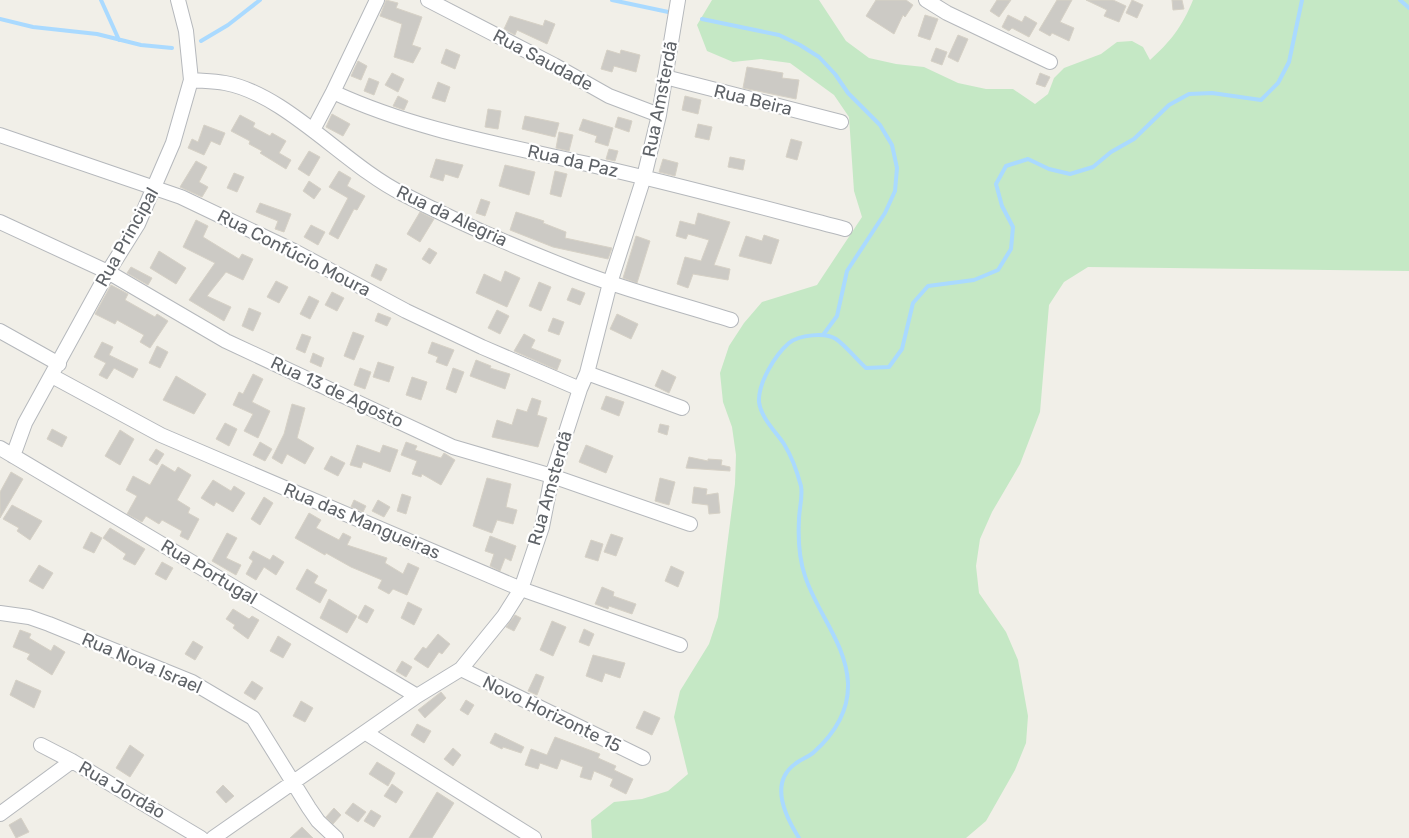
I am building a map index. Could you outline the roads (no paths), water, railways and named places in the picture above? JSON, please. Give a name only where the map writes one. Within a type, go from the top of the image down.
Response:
[{"type":"street","points":[[312,130],[333,92],[377,0]]},
{"type":"street","name":"Rua Saudade","points":[[428,0],[554,64],[609,96],[659,115]]},
{"type":"street","name":"Rua Amsterdã","points":[[213,838],[417,696],[461,669],[504,616],[521,590],[542,527],[552,476],[587,373],[610,283],[644,177],[659,115],[678,0]]},
{"type":"street","points":[[926,0],[947,13],[1050,62]]},
{"type":"street","name":"Rua Principal","points":[[13,456],[26,423],[108,272],[138,224],[173,143],[191,80],[186,30],[178,2]]},
{"type":"street","name":"Rua Beira","points":[[665,77],[841,122]]},
{"type":"street","name":"Rua da Alegria","points":[[191,80],[226,83],[260,96],[312,130],[364,172],[402,194],[527,250],[610,283],[731,320]]},
{"type":"street","name":"Rua da Paz","points":[[333,92],[373,110],[414,123],[644,177],[845,229]]},
{"type":"street","name":"Rua Confúcio Moura","points":[[0,136],[181,197],[215,212],[423,319],[482,347],[580,389]]},
{"type":"street","name":"Rua 13 de Agosto","points":[[0,222],[108,272],[226,341],[453,447],[552,476],[690,524]]},
{"type":"street","points":[[0,331],[55,370]]},
{"type":"street","name":"Rua das Mangueiras","points":[[55,370],[162,435],[521,590],[680,645]]},
{"type":"street","points":[[587,373],[682,408]]},
{"type":"street","name":"Rua Portugal","points":[[0,448],[417,696]]},
{"type":"street","name":"Rua Nova Israel","points":[[0,613],[29,617],[49,624],[192,682],[253,718],[318,821],[336,838]]},
{"type":"street","name":"Novo Horizonte 15","points":[[461,669],[643,758]]},
{"type":"street","points":[[366,733],[534,838]]},
{"type":"street","name":"Rua Jordão","points":[[41,745],[72,761],[201,838]]},
{"type":"street","points":[[0,814],[72,761]]},
{"type":"waterway","points":[[101,0],[119,40]]},
{"type":"waterway","points":[[201,41],[228,25],[260,0]]},
{"type":"waterway","points":[[612,0],[673,13]]},
{"type":"waterway","points":[[799,838],[789,820],[782,800],[783,780],[787,772],[797,762],[814,752],[834,730],[846,703],[848,683],[846,668],[837,641],[816,603],[803,569],[799,534],[801,486],[798,475],[787,449],[760,408],[759,395],[768,370],[784,348],[793,340],[805,336],[819,335],[836,339],[866,368],[889,367],[902,349],[913,303],[928,286],[974,280],[998,270],[1011,249],[1013,227],[1002,206],[996,184],[1006,166],[1028,159],[1049,169],[1070,174],[1093,167],[1111,152],[1134,139],[1169,105],[1189,94],[1212,93],[1261,100],[1278,83],[1289,62],[1302,0]]},
{"type":"waterway","points":[[1400,0],[1409,8]]},
{"type":"waterway","points":[[0,19],[33,27],[97,34],[141,45],[172,48]]},
{"type":"waterway","points":[[702,19],[779,35],[819,57],[835,74],[848,93],[880,125],[892,145],[897,168],[895,191],[885,213],[847,271],[837,316],[823,335]]}]
